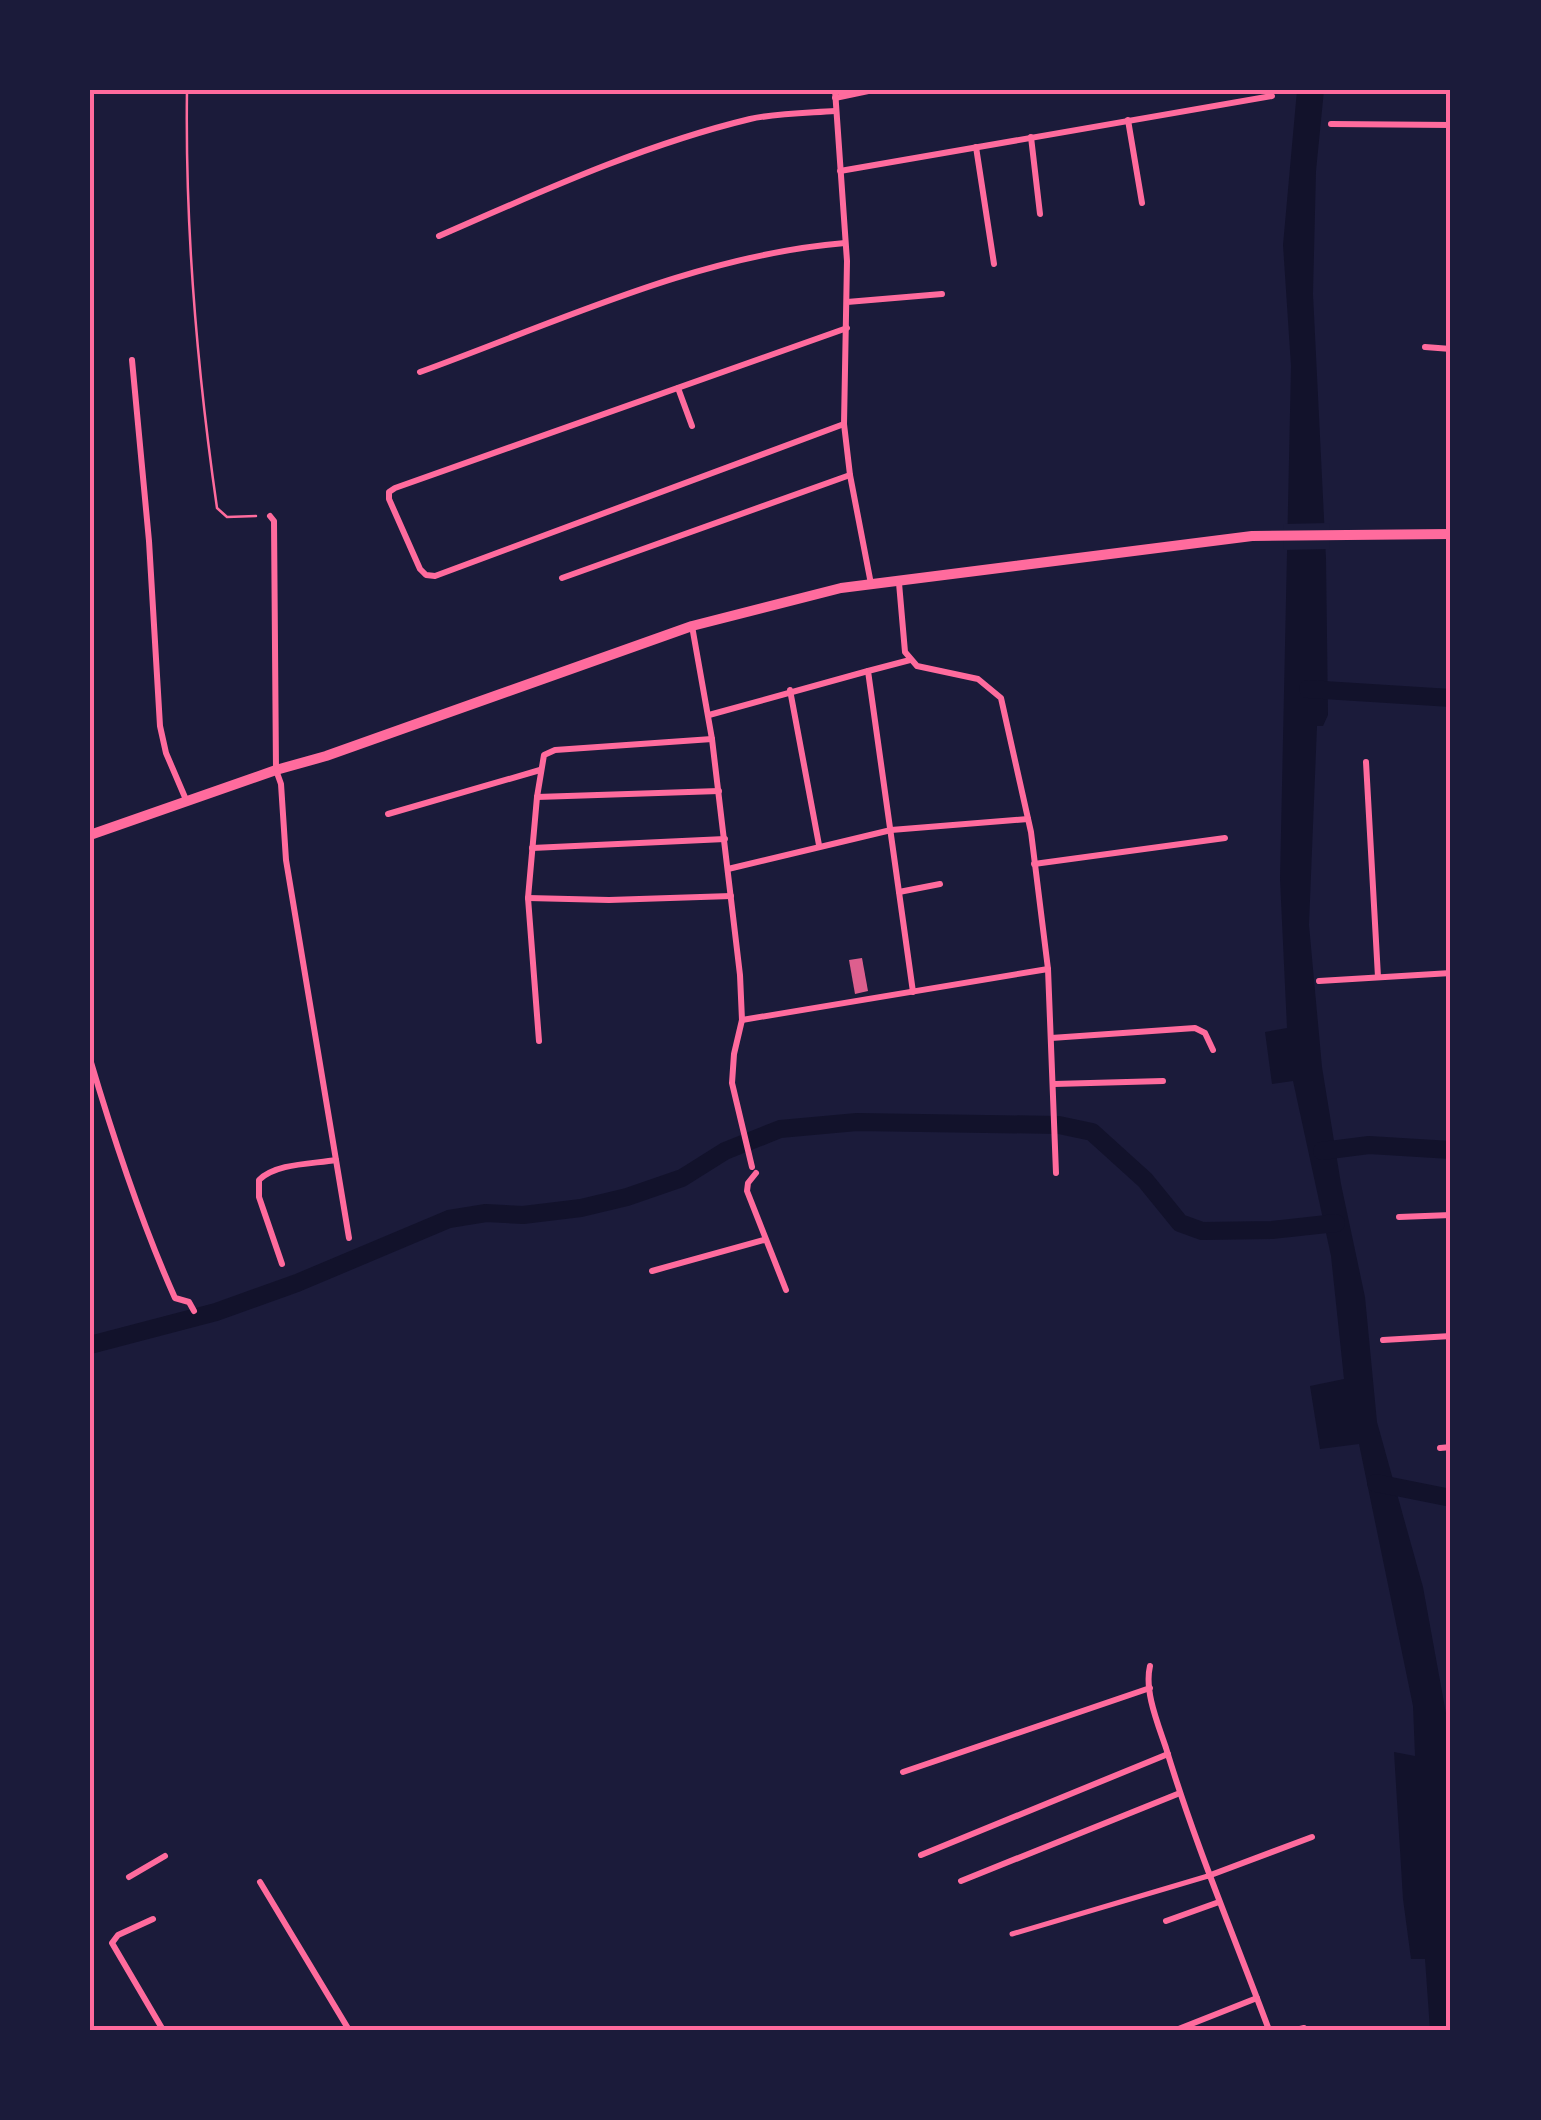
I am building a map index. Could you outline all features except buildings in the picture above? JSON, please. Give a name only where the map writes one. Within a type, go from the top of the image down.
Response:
[{"type":"main road","points":[[90,835],[692,626],[841,588],[1252,536],[1451,534]]},
{"type":"street","points":[[872,584],[844,424],[846,243],[834,111],[835,94],[873,90]]},
{"type":"street","points":[[840,170],[1272,96]]},
{"type":"street","points":[[439,236],[583,174],[679,140],[752,119],[834,111]]},
{"type":"street","points":[[1128,120],[1142,203]]},
{"type":"street","points":[[1331,124],[1451,125]]},
{"type":"street","points":[[1032,137],[1040,214]]},
{"type":"street","points":[[976,147],[994,264]]},
{"type":"street","points":[[420,372],[664,282],[809,246],[846,243]]},
{"type":"street","points":[[846,302],[942,294]]},
{"type":"street","points":[[844,424],[435,576],[420,569],[389,499],[389,492],[395,488],[846,328]]},
{"type":"street","points":[[1425,347],[1451,349]]},
{"type":"street","points":[[132,360],[150,541],[160,726],[187,803]]},
{"type":"street","points":[[678,388],[692,426]]},
{"type":"street","points":[[562,578],[850,475]]},
{"type":"street","points":[[270,516],[274,521],[276,770],[281,784],[286,860],[348,1238]]},
{"type":"street","points":[[900,583],[904,652],[910,660],[917,666],[978,678],[1001,698],[1028,819],[1048,969],[1056,1172]]},
{"type":"street","points":[[692,626],[719,791],[742,1020],[734,1054],[734,1102],[754,1170],[747,1191],[786,1290]]},
{"type":"street","points":[[709,715],[910,660]]},
{"type":"street","points":[[868,671],[914,992]]},
{"type":"street","points":[[790,690],[819,846]]},
{"type":"street","points":[[540,1041],[528,898],[536,798],[544,755],[555,750],[712,739]]},
{"type":"street","points":[[1366,762],[1378,977]]},
{"type":"street","points":[[388,814],[540,770]]},
{"type":"street","points":[[536,798],[719,791]]},
{"type":"street","points":[[728,869],[891,830],[1028,819]]},
{"type":"street","points":[[1034,864],[1226,838]]},
{"type":"street","points":[[532,848],[724,839]]},
{"type":"street","points":[[899,892],[940,884]]},
{"type":"street","points":[[528,898],[731,896]]},
{"type":"street","points":[[742,1020],[1048,969]]},
{"type":"street","points":[[1319,981],[1451,973]]},
{"type":"street","points":[[1051,1038],[1194,1028],[1206,1033],[1213,1050]]},
{"type":"street","points":[[90,1058],[161,1266],[176,1298],[191,1304],[194,1311]]},
{"type":"street","points":[[1054,1084],[1163,1081]]},
{"type":"street","points":[[282,1264],[260,1197],[259,1180],[265,1173],[336,1160]]},
{"type":"street","points":[[1400,1216],[1451,1215]]},
{"type":"street","points":[[652,1271],[764,1240]]},
{"type":"street","points":[[1383,1340],[1451,1336]]},
{"type":"street","points":[[1440,1448],[1451,1447]]},
{"type":"street","points":[[1150,1666],[1150,1688],[1180,1793],[1268,2030]]},
{"type":"street","points":[[903,1772],[1150,1688]]},
{"type":"street","points":[[921,1855],[1168,1754]]},
{"type":"street","points":[[961,1880],[1180,1793]]},
{"type":"street","points":[[1012,1934],[1208,1876],[1312,1837]]},
{"type":"street","points":[[129,1877],[165,1856]]},
{"type":"street","points":[[260,1882],[349,2030]]},
{"type":"street","points":[[1166,1920],[1219,1902]]},
{"type":"street","points":[[152,1919],[118,1935],[112,1943],[163,2030]]},
{"type":"street","points":[[1176,2030],[1257,1998]]},
{"type":"path","points":[[187,90],[188,234],[216,508],[227,517],[270,516]]},
{"type":"shaded area","points":[[1297,90],[1324,90],[1316,171],[1313,294],[1326,559],[1328,715],[1323,726],[1317,726],[1309,925],[1322,1067],[1365,1297],[1377,1422],[1423,1587],[1451,1741],[1451,2030],[1430,2030],[1425,1959],[1411,1959],[1403,1899],[1394,1752],[1415,1756],[1413,1706],[1359,1444],[1320,1449],[1310,1386],[1344,1379],[1331,1256],[1293,1081],[1272,1084],[1265,1032],[1287,1028],[1280,879],[1291,366],[1283,245]]},
{"type":"pier","points":[[1329,523],[1330,549],[1283,550],[1284,524]]},
{"type":"waterway","points":[[1308,689],[1451,698]]},
{"type":"waterway","points":[[90,1345],[216,1312],[297,1283],[449,1219],[581,1208],[627,1197],[682,1178],[725,1151],[780,1129],[857,1122],[1059,1125],[1092,1132],[1145,1180],[1180,1223],[1202,1231],[1272,1230],[1336,1223]]},
{"type":"waterway","points":[[1322,1151],[1369,1145],[1451,1150]]},
{"type":"waterway","points":[[1376,1483],[1451,1498]]}]
